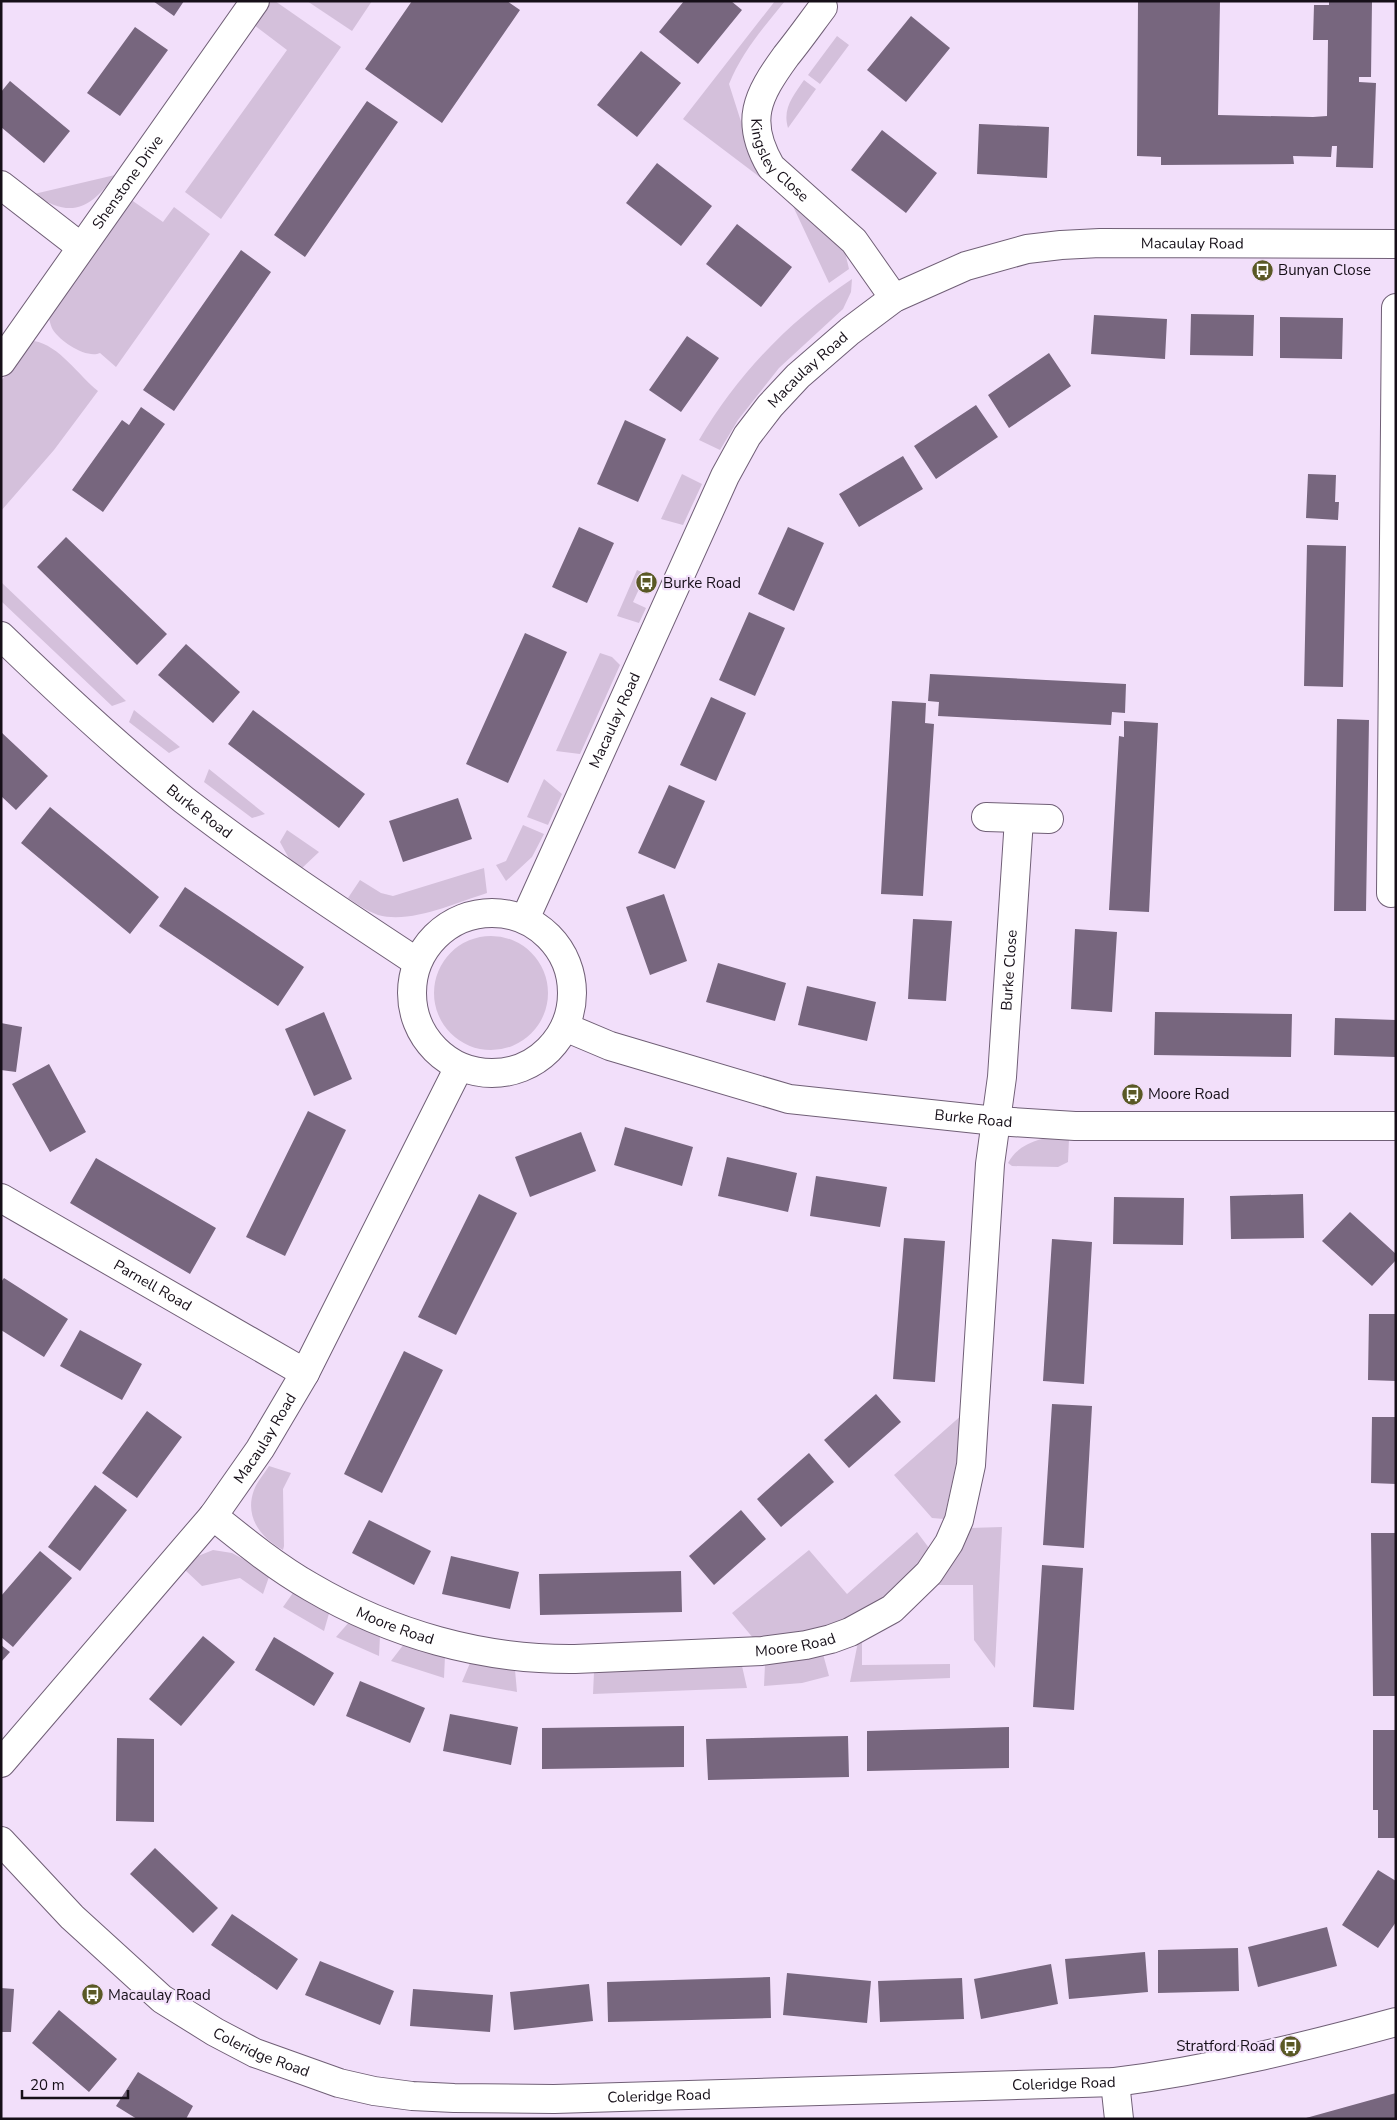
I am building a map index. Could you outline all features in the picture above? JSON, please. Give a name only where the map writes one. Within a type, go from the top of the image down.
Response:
[{"type":"street","name":"Shenstone Drive","points":[[1,362],[30,324],[81,247],[255,1]]},
{"type":"street","name":"Kingsley Close","points":[[823,7],[768,80],[760,97],[756,114],[762,152],[771,167],[854,241],[894,298]]},
{"type":"street","points":[[1,185],[81,247]]},
{"type":"street","name":"Macaulay Road","points":[[526,919],[725,476],[748,436],[770,406],[798,376],[850,331],[894,298],[966,266],[1027,249],[1100,243],[1396,244]]},
{"type":"street","points":[[1391,893],[1396,308]]},
{"type":"street","name":"Burke Road","points":[[1,636],[75,708],[184,799],[243,844],[417,962]]},
{"type":"street","points":[[986,817],[1048,820]]},
{"type":"street","name":"Burke Close","points":[[996,1121],[1002,1078],[1018,819]]},
{"type":"street","points":[[483,912],[505,913],[526,919],[544,931],[558,946],[568,965],[572,986],[565,1027],[552,1048],[532,1063],[509,1072],[483,1074],[459,1067],[438,1054],[422,1035],[413,1011],[411,987],[417,962],[428,944],[443,928],[462,918],[483,912]]},
{"type":"street","name":"Burke Road","points":[[565,1027],[610,1046],[790,1100],[996,1121],[1075,1126],[1396,1126]]},
{"type":"street","name":"Macaulay Road","points":[[1,1762],[213,1516],[260,1450],[304,1373],[459,1067]]},
{"type":"street","name":"Moore Road","points":[[213,1516],[279,1566],[339,1602],[397,1628],[432,1641],[496,1654],[548,1660],[762,1651],[806,1645],[831,1638],[872,1621],[892,1609],[930,1573],[949,1543],[959,1520],[966,1492],[971,1465],[990,1164],[996,1121]]},
{"type":"street","name":"Parnell Road","points":[[1,1198],[304,1373]]},
{"type":"street","name":"Coleridge Road","points":[[1,1841],[72,1918],[162,1999],[215,2032],[255,2053],[304,2072],[339,2083],[412,2096],[690,2107],[1115,2082],[1153,2077],[1310,2046],[1396,2022]]},
{"type":"street","points":[[1115,2082],[1119,2119]]},
{"type":"shaded area","points":[[270,1],[275,1],[341,47],[221,219],[185,192],[287,50],[254,25]]},
{"type":"shaded area","points":[[307,1],[372,1],[352,31]]},
{"type":"shaded area","points":[[775,1],[785,1],[761,30],[740,61],[729,84],[744,131],[747,150],[751,160],[765,181],[683,119]]},
{"type":"shaded area","points":[[837,36],[849,45],[820,84],[808,75]]},
{"type":"shaded area","points":[[804,80],[816,89],[788,128],[787,114],[790,102]]},
{"type":"shaded area","points":[[115,175],[98,196],[80,207],[59,207],[34,194]]},
{"type":"shaded area","points":[[130,199],[163,222],[174,207],[210,234],[116,367],[100,353],[88,354],[82,352],[62,340],[53,330],[49,319]]},
{"type":"shaded area","points":[[792,204],[845,252],[849,269],[829,283]]},
{"type":"shaded area","points":[[852,279],[851,292],[843,309],[779,368],[738,420],[720,450],[699,440],[730,393],[766,351],[807,313]]},
{"type":"shaded area","points":[[34,341],[52,348],[98,391],[54,450],[1,511],[1,381]]},
{"type":"shaded area","points":[[682,474],[702,484],[683,525],[661,519]]},
{"type":"shaded area","points":[[637,570],[646,574],[633,602],[646,608],[639,623],[617,616]]},
{"type":"shaded area","points":[[1,582],[126,701],[112,706],[1,601]]},
{"type":"shaded area","points":[[600,653],[612,657],[620,665],[580,754],[556,751]]},
{"type":"shaded area","points":[[134,710],[180,747],[169,753],[129,722]]},
{"type":"shaded area","points":[[209,769],[265,814],[252,818],[204,782]]},
{"type":"shaded area","points":[[544,779],[562,794],[548,825],[527,817]]},
{"type":"shaded area","points":[[523,825],[544,834],[532,857],[506,881],[496,865],[506,861]]},
{"type":"shaded area","points":[[287,830],[319,852],[301,869],[292,864],[280,842]]},
{"type":"shaded area","points":[[484,868],[487,893],[419,915],[391,917],[378,915],[348,898],[360,880],[381,893],[393,896]]},
{"type":"shaded area","points":[[491,936],[513,941],[531,953],[543,971],[548,993],[543,1015],[531,1033],[513,1045],[491,1050],[469,1045],[451,1033],[439,1015],[434,993],[439,971],[451,953],[469,941]]},
{"type":"shaded area","points":[[1042,1139],[1069,1139],[1068,1162],[1058,1167],[1012,1166],[1008,1163],[1022,1147]]},
{"type":"shaded area","points":[[963,1414],[961,1442],[944,1519],[932,1518],[894,1475]]},
{"type":"shaded area","points":[[269,1466],[291,1473],[283,1489],[283,1550],[268,1539],[256,1526],[251,1509],[254,1490]]},
{"type":"shaded area","points":[[1002,1527],[995,1668],[974,1640],[973,1585],[934,1585],[969,1528]]},
{"type":"shaded area","points":[[917,1532],[929,1548],[919,1564],[893,1591],[878,1602],[844,1619],[802,1633],[754,1639],[732,1613],[809,1550],[847,1594]]},
{"type":"shaded area","points":[[213,1550],[232,1553],[270,1574],[263,1594],[240,1578],[202,1586],[185,1570],[198,1556]]},
{"type":"shaded area","points":[[295,1590],[330,1610],[324,1631],[283,1607]]},
{"type":"shaded area","points":[[350,1621],[380,1636],[379,1656],[336,1637]]},
{"type":"shaded area","points":[[862,1641],[862,1665],[950,1664],[950,1678],[850,1682],[858,1642]]},
{"type":"shaded area","points":[[404,1644],[445,1656],[444,1678],[391,1661]]},
{"type":"shaded area","points":[[823,1654],[829,1676],[802,1683],[764,1686],[765,1664]]},
{"type":"shaded area","points":[[470,1663],[515,1670],[517,1692],[462,1682]]},
{"type":"shaded area","points":[[742,1666],[747,1688],[593,1694],[594,1672]]},
{"type":"building","points":[[153,1],[184,1],[174,16]]},
{"type":"building","points":[[412,1],[507,1],[520,10],[442,123],[365,69]]},
{"type":"building","points":[[684,1],[731,1],[742,10],[698,64],[659,32]]},
{"type":"building","points":[[1220,1],[1218,115],[1313,117],[1327,116],[1328,40],[1313,40],[1314,5],[1329,5],[1329,1],[1372,1],[1371,77],[1359,77],[1359,82],[1376,83],[1373,168],[1336,167],[1337,146],[1332,146],[1331,157],[1293,156],[1294,164],[1161,165],[1161,157],[1137,156],[1138,2]]},
{"type":"building","points":[[911,16],[950,48],[906,102],[867,70]]},
{"type":"building","points":[[135,27],[168,50],[120,116],[87,93]]},
{"type":"building","points":[[641,51],[681,83],[637,137],[597,105]]},
{"type":"building","points":[[10,81],[70,131],[44,163],[1,127],[1,92]]},
{"type":"building","points":[[367,101],[398,122],[305,257],[274,235]]},
{"type":"building","points":[[979,124],[1049,127],[1047,178],[977,174]]},
{"type":"building","points":[[882,130],[937,173],[906,213],[851,170]]},
{"type":"building","points":[[657,163],[712,206],[681,246],[626,203]]},
{"type":"building","points":[[737,224],[792,267],[761,307],[706,264]]},
{"type":"building","points":[[241,250],[271,272],[174,411],[143,390]]},
{"type":"building","points":[[1191,314],[1254,315],[1253,356],[1190,355]]},
{"type":"building","points":[[1094,315],[1167,319],[1165,359],[1091,354]]},
{"type":"building","points":[[1280,317],[1343,318],[1342,359],[1280,358]]},
{"type":"building","points":[[687,336],[719,358],[681,412],[649,390]]},
{"type":"building","points":[[1049,353],[1071,386],[1009,428],[988,395]]},
{"type":"building","points":[[976,405],[998,437],[936,479],[914,446]]},
{"type":"building","points":[[141,407],[165,424],[103,512],[72,490],[122,420],[129,425]]},
{"type":"building","points":[[625,420],[666,439],[638,502],[597,484]]},
{"type":"building","points":[[903,456],[923,489],[859,527],[839,494]]},
{"type":"building","points":[[1308,474],[1336,475],[1335,502],[1339,502],[1338,520],[1306,518]]},
{"type":"building","points":[[579,527],[614,543],[587,603],[552,587]]},
{"type":"building","points":[[788,527],[824,543],[794,611],[758,594]]},
{"type":"building","points":[[66,537],[167,634],[137,665],[37,567]]},
{"type":"building","points":[[1307,545],[1346,546],[1343,687],[1304,686]]},
{"type":"building","points":[[749,612],[785,628],[755,696],[719,680]]},
{"type":"building","points":[[525,633],[567,652],[508,783],[466,764]]},
{"type":"building","points":[[186,644],[240,692],[213,723],[158,675]]},
{"type":"building","points":[[930,674],[1126,684],[1125,713],[1112,712],[1111,725],[938,716],[939,702],[928,701]]},
{"type":"building","points":[[711,697],[746,713],[716,781],[680,765]]},
{"type":"building","points":[[892,701],[926,703],[925,723],[934,724],[923,896],[881,894]]},
{"type":"building","points":[[253,710],[365,794],[339,828],[228,744]]},
{"type":"building","points":[[1337,719],[1369,720],[1366,911],[1334,911]]},
{"type":"building","points":[[1124,721],[1158,723],[1149,912],[1109,910],[1119,736],[1124,737]]},
{"type":"building","points":[[1,732],[48,776],[16,810],[1,796]]},
{"type":"building","points":[[669,785],[705,801],[675,869],[638,853]]},
{"type":"building","points":[[458,798],[472,839],[403,862],[389,821]]},
{"type":"building","points":[[50,807],[159,897],[130,934],[21,843]]},
{"type":"building","points":[[185,887],[304,967],[278,1006],[159,926]]},
{"type":"building","points":[[664,894],[687,961],[650,975],[626,907]]},
{"type":"building","points":[[913,919],[952,921],[946,1001],[908,999]]},
{"type":"building","points":[[1075,929],[1117,932],[1112,1012],[1071,1009]]},
{"type":"building","points":[[718,963],[786,983],[775,1021],[706,1002]]},
{"type":"building","points":[[807,986],[876,1002],[867,1041],[798,1025]]},
{"type":"building","points":[[324,1012],[352,1079],[314,1096],[285,1029]]},
{"type":"building","points":[[1155,1012],[1292,1014],[1291,1057],[1154,1055]]},
{"type":"building","points":[[1335,1018],[1396,1020],[1396,1057],[1334,1055]]},
{"type":"building","points":[[1,1023],[22,1027],[16,1072],[1,1070]]},
{"type":"building","points":[[49,1064],[86,1132],[50,1152],[12,1084]]},
{"type":"building","points":[[308,1111],[346,1130],[285,1256],[246,1237]]},
{"type":"building","points":[[625,1127],[693,1147],[682,1186],[614,1165]]},
{"type":"building","points":[[581,1132],[596,1171],[530,1197],[515,1157]]},
{"type":"building","points":[[727,1157],[797,1173],[788,1212],[718,1196]]},
{"type":"building","points":[[96,1158],[216,1228],[190,1274],[70,1203]]},
{"type":"building","points":[[816,1176],[887,1187],[880,1227],[810,1216]]},
{"type":"building","points":[[479,1194],[517,1213],[456,1335],[418,1317]]},
{"type":"building","points":[[1303,1194],[1304,1238],[1231,1239],[1230,1196]]},
{"type":"building","points":[[1114,1197],[1184,1198],[1183,1245],[1113,1244]]},
{"type":"building","points":[[1350,1212],[1396,1254],[1396,1260],[1372,1286],[1322,1241]]},
{"type":"building","points":[[904,1238],[945,1241],[935,1382],[893,1379]]},
{"type":"building","points":[[1052,1239],[1092,1242],[1084,1384],[1043,1381]]},
{"type":"building","points":[[4,1278],[68,1319],[44,1357],[1,1330],[1,1282]]},
{"type":"building","points":[[1369,1314],[1396,1314],[1396,1381],[1368,1380]]},
{"type":"building","points":[[80,1330],[142,1364],[122,1400],[60,1366]]},
{"type":"building","points":[[404,1351],[443,1370],[382,1493],[344,1474]]},
{"type":"building","points":[[876,1394],[901,1422],[849,1468],[824,1440]]},
{"type":"building","points":[[1052,1404],[1092,1406],[1084,1548],[1043,1545]]},
{"type":"building","points":[[147,1411],[182,1437],[137,1498],[102,1473]]},
{"type":"building","points":[[1372,1417],[1396,1417],[1396,1484],[1371,1483]]},
{"type":"building","points":[[809,1453],[834,1482],[781,1527],[757,1499]]},
{"type":"building","points":[[95,1485],[127,1510],[80,1571],[48,1547]]},
{"type":"building","points":[[741,1510],[766,1539],[714,1585],[689,1556]]},
{"type":"building","points":[[369,1520],[431,1551],[414,1585],[352,1553]]},
{"type":"building","points":[[1371,1533],[1396,1533],[1396,1696],[1373,1696]]},
{"type":"building","points":[[40,1551],[72,1578],[13,1647],[1,1637],[1,1596]]},
{"type":"building","points":[[451,1556],[519,1572],[510,1609],[442,1594]]},
{"type":"building","points":[[1042,1565],[1083,1568],[1074,1710],[1033,1707]]},
{"type":"building","points":[[681,1571],[682,1612],[540,1615],[539,1574]]},
{"type":"building","points":[[203,1636],[235,1662],[181,1726],[149,1699]]},
{"type":"building","points":[[274,1637],[334,1673],[314,1706],[255,1670]]},
{"type":"building","points":[[1,1645],[10,1652],[1,1662]]},
{"type":"building","points":[[360,1681],[425,1708],[410,1743],[346,1716]]},
{"type":"building","points":[[450,1714],[518,1727],[511,1765],[443,1751]]},
{"type":"building","points":[[684,1726],[684,1767],[542,1769],[542,1728]]},
{"type":"building","points":[[1009,1727],[1009,1768],[867,1771],[867,1731]]},
{"type":"building","points":[[1373,1730],[1396,1730],[1396,1838],[1378,1838],[1378,1810],[1373,1810]]},
{"type":"building","points":[[848,1736],[849,1777],[708,1780],[706,1739]]},
{"type":"building","points":[[117,1738],[154,1739],[154,1822],[116,1821]]},
{"type":"building","points":[[155,1848],[218,1908],[193,1933],[130,1874]]},
{"type":"building","points":[[1378,1870],[1396,1881],[1396,1922],[1378,1948],[1342,1925]]},
{"type":"building","points":[[232,1914],[298,1959],[277,1990],[211,1945]]},
{"type":"building","points":[[1327,1927],[1337,1966],[1258,1987],[1248,1947]]},
{"type":"building","points":[[1238,1948],[1239,1991],[1158,1993],[1158,1950]]},
{"type":"building","points":[[1145,1952],[1148,1992],[1069,1999],[1065,1959]]},
{"type":"building","points":[[320,1961],[394,1991],[380,2025],[305,1995]]},
{"type":"building","points":[[1051,1964],[1058,2004],[981,2019],[974,1979]]},
{"type":"building","points":[[787,1973],[871,1981],[867,2023],[783,2015]]},
{"type":"building","points":[[770,1977],[771,2018],[608,2022],[607,1982]]},
{"type":"building","points":[[962,1978],[964,2019],[880,2022],[878,1981]]},
{"type":"building","points":[[589,1984],[593,2021],[514,2030],[510,1992]]},
{"type":"building","points":[[1,1988],[14,1989],[11,2032],[1,2032]]},
{"type":"building","points":[[413,1989],[493,1995],[490,2032],[410,2026]]},
{"type":"building","points":[[59,2010],[117,2059],[89,2092],[32,2043]]},
{"type":"building","points":[[138,2072],[193,2106],[186,2119],[137,2119],[116,2106]]},
{"type":"building","points":[[1396,2093],[1396,2119],[1306,2118]]},
{"type":"place","name":"Bunyan Close","points":[[1262,270]]},
{"type":"place","name":"Burke Road","points":[[647,583]]},
{"type":"place","name":"Moore Road","points":[[1132,1094]]},
{"type":"place","name":"Macaulay Road","points":[[92,1995]]},
{"type":"place","name":"Stratford Road","points":[[1291,2046]]}]
